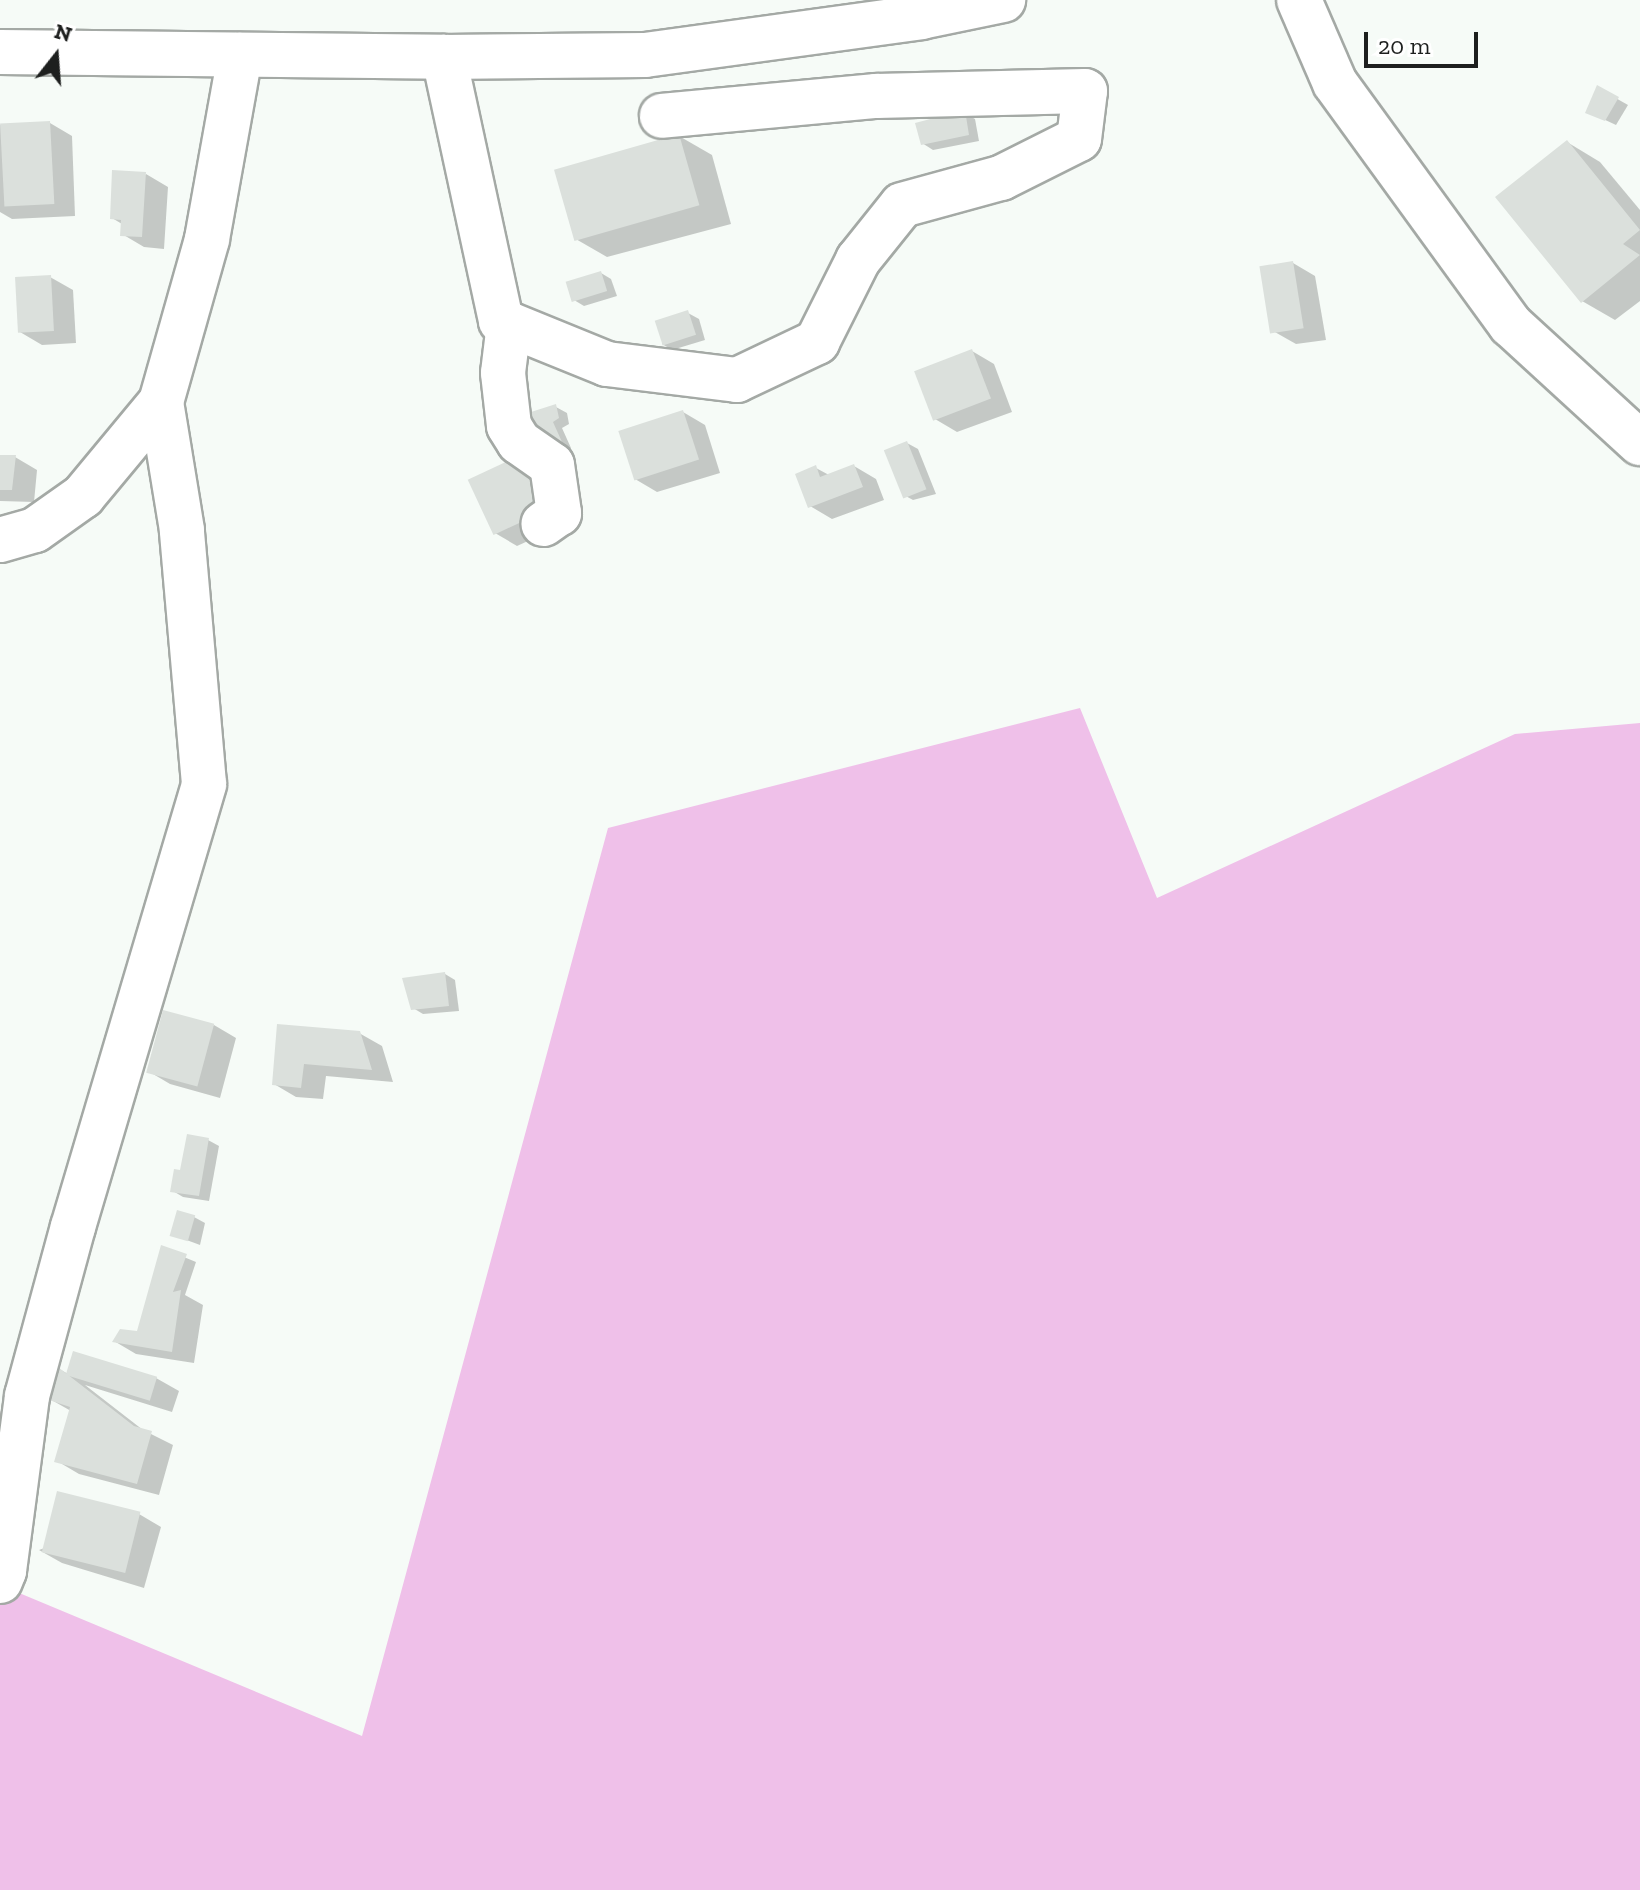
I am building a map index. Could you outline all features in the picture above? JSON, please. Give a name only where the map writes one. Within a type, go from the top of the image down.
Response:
[{"type":"street","points":[[0,52],[444,57],[645,55],[921,17],[1003,0]]},
{"type":"street","points":[[1299,0],[1335,83],[1511,325],[1640,443]]},
{"type":"street","points":[[0,540],[35,530],[83,496],[161,402],[207,239],[240,55]]},
{"type":"street","points":[[444,57],[501,321],[607,364],[737,380],[817,342],[858,260],[902,205],[1001,178],[1079,139],[1085,91],[876,96],[662,116]]},
{"type":"street","points":[[509,324],[503,373],[509,426],[519,442],[552,465],[559,513],[543,524]]},
{"type":"street","points":[[0,1581],[4,1571],[27,1396],[73,1227],[204,784],[182,530],[161,402]]},
{"type":"shaded area","points":[[1080,708],[1157,898],[1515,734],[1640,723],[1640,1890],[0,1890],[0,1585],[362,1736],[608,828]]},
{"type":"building","points":[[1597,85],[1619,97],[1605,121],[1585,113]]},
{"type":"building","points":[[965,110],[969,135],[921,145],[915,123]]},
{"type":"building","points":[[50,121],[54,204],[4,207],[0,124]]},
{"type":"building","points":[[679,134],[699,205],[574,241],[554,170]]},
{"type":"building","points":[[1567,140],[1640,230],[1623,244],[1640,255],[1581,303],[1495,197]]},
{"type":"building","points":[[112,170],[146,172],[142,237],[120,236],[121,220],[110,219]]},
{"type":"building","points":[[1293,261],[1304,328],[1270,333],[1259,266]]},
{"type":"building","points":[[601,271],[607,291],[572,302],[566,282]]},
{"type":"building","points":[[51,275],[54,331],[18,333],[15,277]]},
{"type":"building","points":[[688,310],[696,335],[663,346],[655,321]]},
{"type":"building","points":[[972,349],[991,398],[933,421],[914,371]]},
{"type":"building","points":[[556,404],[559,418],[553,422],[562,442],[542,450],[531,412]]},
{"type":"building","points":[[683,410],[699,459],[634,480],[618,431]]},
{"type":"building","points":[[907,441],[926,489],[903,499],[884,450]]},
{"type":"building","points":[[523,454],[549,509],[493,535],[468,480]]},
{"type":"building","points":[[0,455],[16,455],[12,490],[0,490]]},
{"type":"building","points":[[854,464],[863,487],[808,508],[795,474],[816,465],[820,477]]},
{"type":"building","points":[[445,972],[449,1006],[411,1010],[402,978]]},
{"type":"building","points":[[163,1010],[214,1024],[197,1087],[146,1073]]},
{"type":"building","points":[[277,1024],[360,1031],[372,1070],[304,1064],[301,1088],[272,1085]]},
{"type":"building","points":[[187,1134],[209,1138],[199,1196],[170,1192],[174,1169],[180,1170]]},
{"type":"building","points":[[177,1210],[195,1215],[188,1241],[170,1236]]},
{"type":"building","points":[[161,1245],[187,1254],[173,1292],[181,1290],[172,1352],[112,1342],[120,1329],[137,1331]]},
{"type":"building","points":[[73,1351],[157,1377],[150,1401],[66,1375]]},
{"type":"building","points":[[54,1364],[134,1426],[152,1431],[137,1484],[54,1462],[70,1407],[46,1399]]},
{"type":"building","points":[[57,1491],[140,1512],[125,1573],[42,1552]]}]
